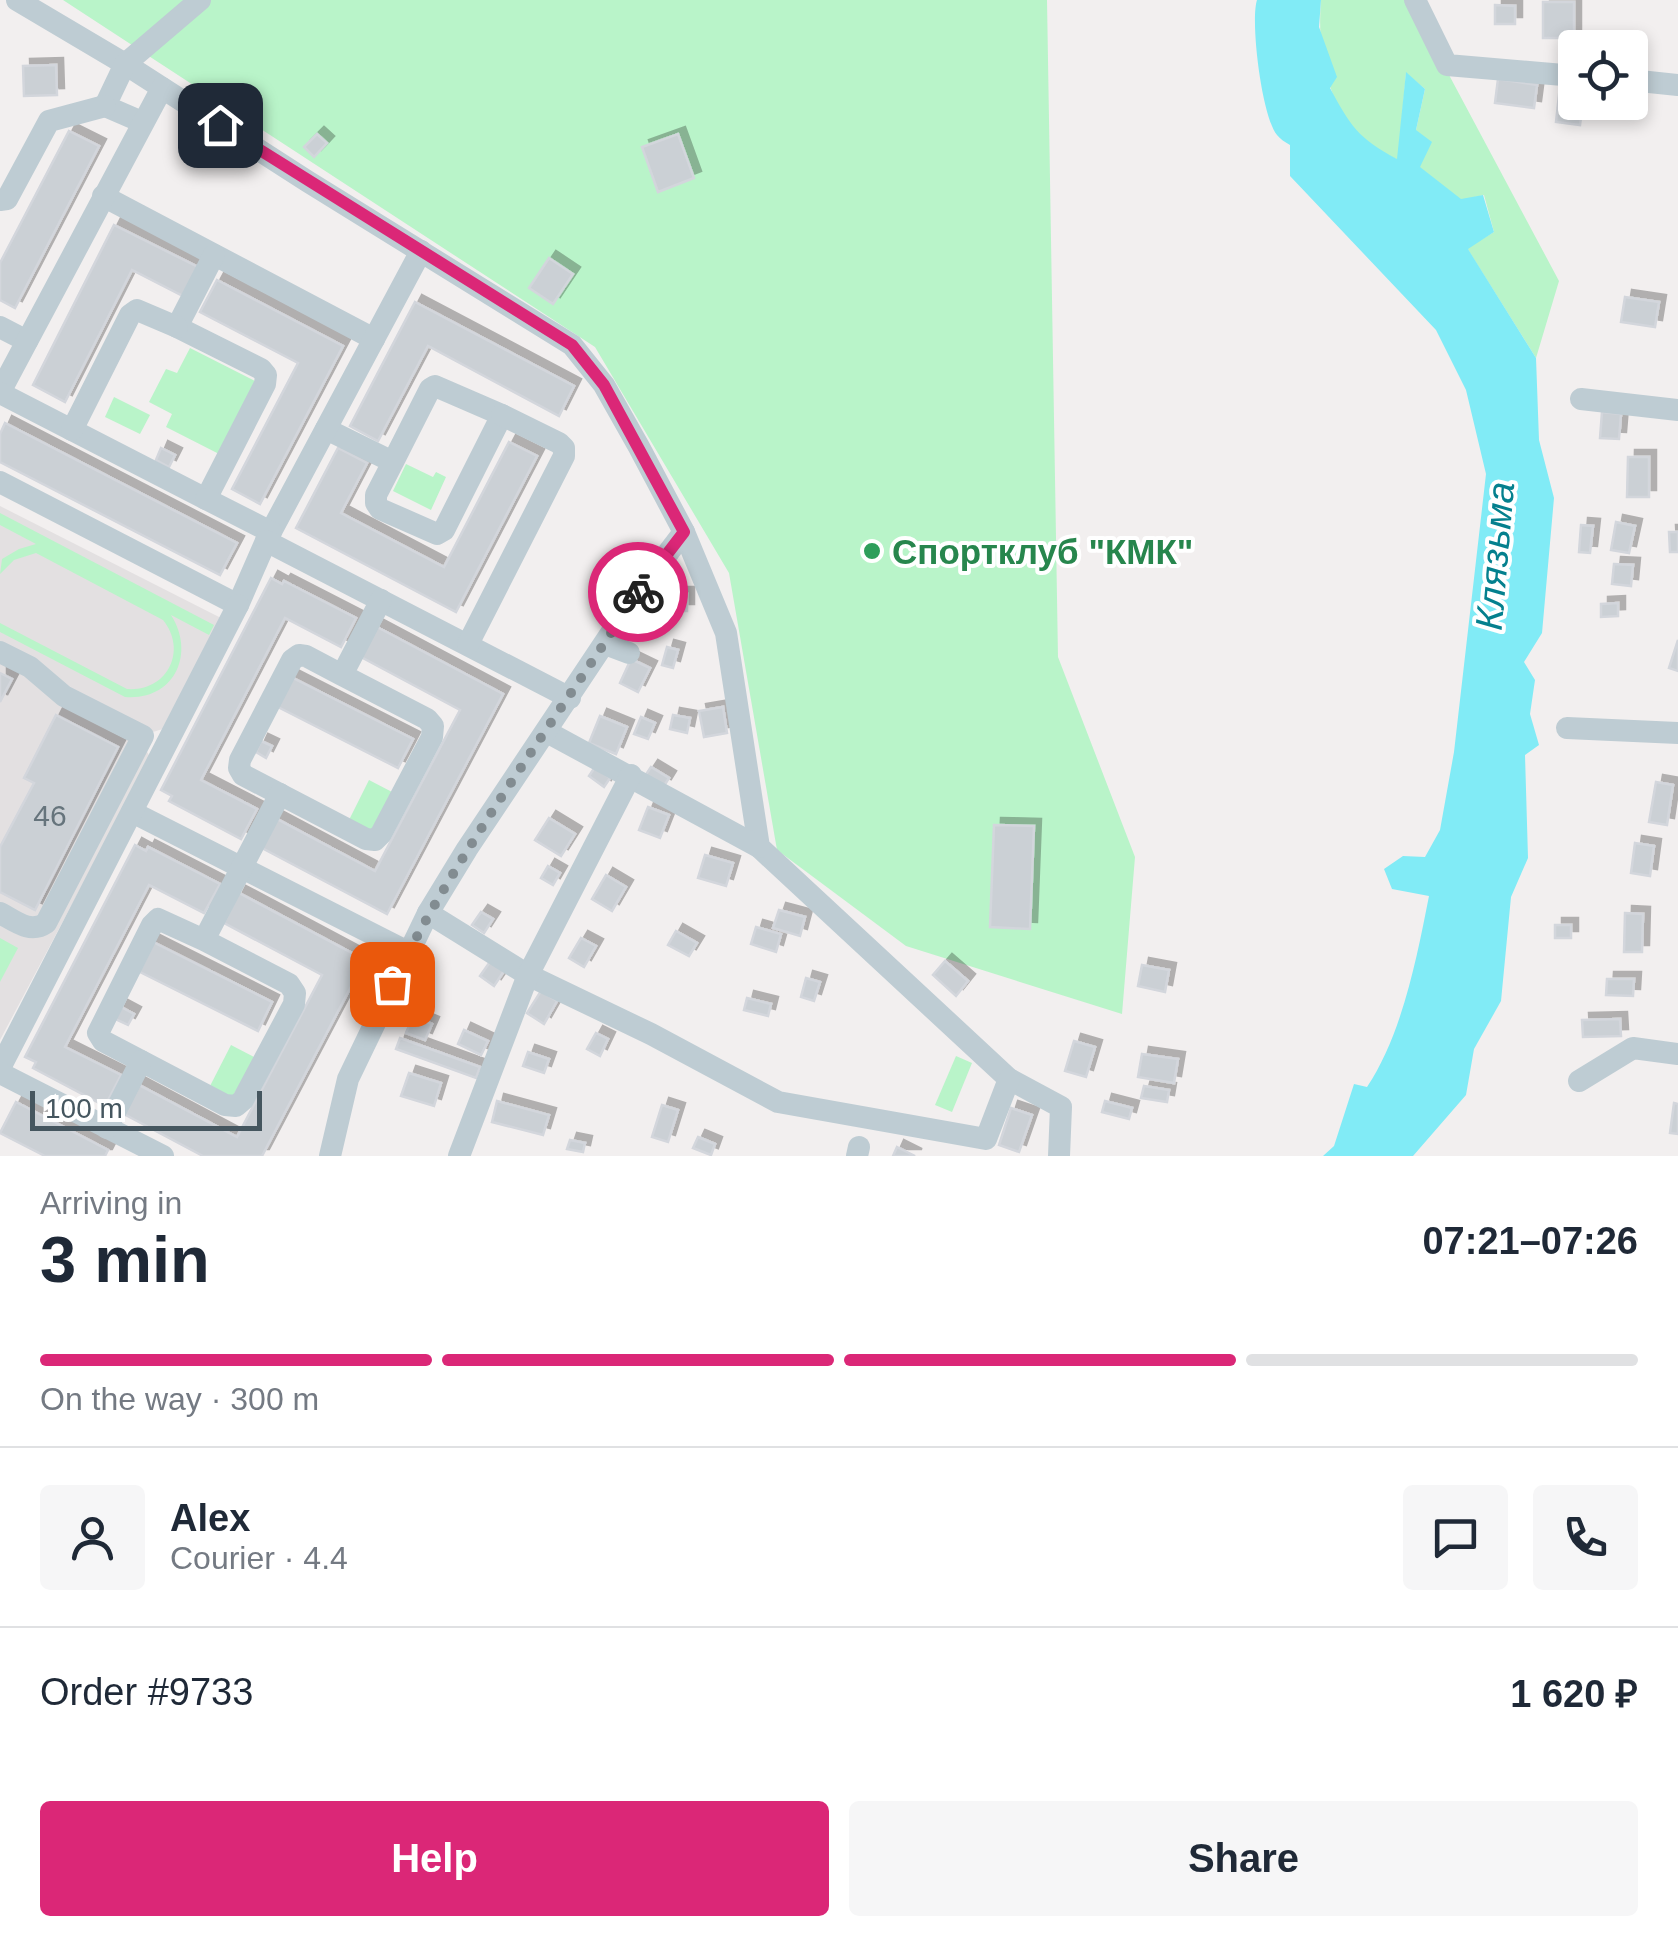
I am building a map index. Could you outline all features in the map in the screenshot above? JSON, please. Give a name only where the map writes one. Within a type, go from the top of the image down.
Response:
[{"type":"street","points":[[17,0],[572,345],[604,385],[691,534],[726,633],[759,847]]},
{"type":"street","points":[[105,106],[125,64],[200,0]]},
{"type":"street","points":[[1414,0],[1448,65],[1558,75]]},
{"type":"street","points":[[1648,82],[1678,85]]},
{"type":"street","points":[[162,88],[0,393],[206,499],[382,600],[570,698]]},
{"type":"street","points":[[2,204],[49,120],[105,106],[142,122]]},
{"type":"street","points":[[103,196],[374,338]]},
{"type":"street","points":[[163,1156],[130,1148],[107,1128],[3,1080],[269,537],[421,250]]},
{"type":"street","points":[[177,327],[214,254]]},
{"type":"street","points":[[72,430],[130,314],[137,310],[261,369],[266,375],[265,384],[206,499]]},
{"type":"street","points":[[0,327],[27,341]]},
{"type":"street","points":[[468,644],[564,456],[564,448],[559,442],[502,415],[436,386],[430,389],[376,495],[380,509],[438,534],[444,530],[502,415]]},
{"type":"street","points":[[1581,399],[1678,410]]},
{"type":"street","points":[[326,429],[393,462]]},
{"type":"street","points":[[0,482],[238,605]]},
{"type":"street","points":[[330,1156],[348,1079],[428,913],[466,848],[639,591],[691,534]]},
{"type":"street","points":[[342,675],[382,600]]},
{"type":"street","points":[[604,644],[629,653]]},
{"type":"street","points":[[0,652],[30,667],[64,696],[165,748]]},
{"type":"street","points":[[299,655],[342,675],[433,726],[432,737],[375,840],[366,839],[243,775],[239,768],[292,660],[299,655]]},
{"type":"street","points":[[1567,728],[1678,733]]},
{"type":"street","points":[[547,732],[759,847],[1010,1078],[1061,1107],[1058,1156]]},
{"type":"street","points":[[0,913],[29,928],[46,923],[143,736]]},
{"type":"street","points":[[459,1156],[528,976],[631,775]]},
{"type":"street","points":[[204,940],[280,794]]},
{"type":"street","points":[[132,812],[408,952]]},
{"type":"street","points":[[428,913],[528,976],[651,1034],[778,1102],[986,1139],[1010,1078]]},
{"type":"street","points":[[158,919],[204,940],[289,984],[295,993],[294,1004],[244,1100],[236,1106],[225,1105],[103,1041],[98,1033],[158,919]]},
{"type":"street","points":[[1580,1081],[1633,1048],[1678,1054]]},
{"type":"street","points":[[107,1128],[141,1061]]},
{"type":"shaded area","points":[[0,506],[223,619],[166,728],[153,732],[145,748],[150,757],[0,1040]]},
{"type":"green space","points":[[63,0],[1047,0],[1058,657],[1135,857],[1122,1014],[906,946],[777,850],[729,573],[595,347]]},
{"type":"green space","points":[[1321,0],[1409,0],[1559,281],[1536,358],[1467,248],[1494,232],[1484,195],[1461,200],[1419,167],[1416,130],[1425,89],[1406,73],[1398,160],[1368,143],[1341,110],[1327,75],[1321,38]]},
{"type":"green space","points":[[190,348],[257,382],[221,455],[166,427],[172,414],[149,402],[166,369],[177,373]]},
{"type":"green space","points":[[114,397],[150,415],[140,434],[105,417]]},
{"type":"green space","points":[[406,464],[433,477],[436,472],[446,477],[431,510],[393,491]]},
{"type":"green space","points":[[0,513],[214,625],[209,635],[171,615],[181,645],[176,672],[156,691],[125,697],[0,632],[0,623],[127,689],[153,684],[163,677],[173,656],[174,644],[163,620],[36,553],[14,560],[0,574],[2,559],[36,544],[0,525]]},
{"type":"green space","points":[[369,780],[394,793],[369,833],[347,824]]},
{"type":"green space","points":[[0,938],[18,948],[0,982]]},
{"type":"green space","points":[[231,1045],[256,1058],[232,1097],[209,1088]]},
{"type":"green space","points":[[956,1056],[972,1063],[952,1112],[935,1105]]},
{"type":"water","name":"Клязьма","points":[[1257,0],[1321,0],[1319,27],[1337,77],[1330,88],[1357,130],[1397,159],[1406,72],[1425,89],[1416,130],[1432,142],[1420,167],[1461,199],[1483,195],[1494,232],[1468,249],[1536,358],[1539,440],[1554,498],[1542,633],[1524,662],[1535,680],[1530,714],[1539,745],[1525,755],[1528,858],[1511,897],[1501,1001],[1474,1049],[1466,1095],[1413,1156],[1323,1156],[1334,1146],[1354,1084],[1367,1087],[1390,1044],[1413,970],[1429,896],[1392,889],[1384,869],[1403,856],[1425,857],[1440,830],[1454,752],[1486,474],[1466,390],[1436,330],[1290,176],[1290,145],[1272,125],[1262,90],[1255,28]]},
{"type":"building","points":[[1543,2],[1574,2],[1574,30],[1558,30],[1558,38],[1543,38]]},
{"type":"building","points":[[1495,5],[1515,6],[1515,24],[1495,24]]},
{"type":"building","points":[[56,65],[57,95],[24,96],[23,66]]},
{"type":"building","points":[[1498,79],[1537,85],[1534,108],[1495,103]]},
{"type":"building","points":[[1558,104],[1558,120],[1581,120],[1580,125],[1556,122]]},
{"type":"building","points":[[69,131],[99,146],[15,308],[0,300],[0,263]]},
{"type":"building","points":[[317,134],[327,143],[314,157],[304,147]]},
{"type":"building","points":[[678,134],[694,178],[658,192],[642,147]]},
{"type":"building","points":[[114,225],[198,267],[183,296],[132,270],[65,402],[33,385]]},
{"type":"building","points":[[549,258],[573,274],[553,304],[529,288]]},
{"type":"building","points":[[217,280],[343,346],[260,504],[232,489],[298,363],[200,312]]},
{"type":"building","points":[[1625,297],[1659,302],[1655,327],[1621,322]]},
{"type":"building","points":[[415,302],[574,386],[559,416],[428,346],[378,441],[350,426]]},
{"type":"building","points":[[1602,412],[1621,414],[1619,439],[1600,438]]},
{"type":"building","points":[[5,423],[237,543],[220,575],[0,462],[0,434]]},
{"type":"building","points":[[509,442],[537,456],[456,612],[296,528],[338,448],[367,463],[341,513],[444,567]]},
{"type":"building","points":[[161,448],[175,455],[169,467],[156,460]]},
{"type":"building","points":[[1628,457],[1649,457],[1649,497],[1627,497]]},
{"type":"building","points":[[1616,522],[1635,526],[1629,553],[1611,550]]},
{"type":"building","points":[[1581,525],[1593,526],[1590,553],[1579,552]]},
{"type":"building","points":[[1669,532],[1678,532],[1678,552],[1670,552]]},
{"type":"building","points":[[1614,564],[1633,565],[1631,586],[1612,584]]},
{"type":"building","points":[[271,578],[356,618],[341,647],[285,618],[201,780],[257,809],[241,839],[169,801],[172,796],[161,790]]},
{"type":"building","points":[[678,594],[687,594],[687,611],[678,611]]},
{"type":"building","points":[[1618,603],[1618,616],[1601,617],[1601,604]]},
{"type":"building","points":[[377,627],[503,694],[387,914],[260,847],[275,818],[375,871],[460,710],[361,657]]},
{"type":"building","points":[[1678,640],[1678,671],[1669,668]]},
{"type":"building","points":[[667,647],[678,650],[673,668],[662,665]]},
{"type":"building","points":[[631,659],[650,668],[638,692],[620,683]]},
{"type":"building","points":[[0,673],[12,679],[0,702]]},
{"type":"building","points":[[291,677],[413,739],[398,768],[276,706]]},
{"type":"building","points":[[723,707],[727,733],[704,737],[699,711]]},
{"type":"building","points":[[56,715],[118,747],[35,910],[0,892],[0,847],[34,783],[24,778]]},
{"type":"building","points":[[673,715],[690,718],[687,733],[670,729]]},
{"type":"building","points":[[600,716],[627,727],[616,754],[589,743]]},
{"type":"building","points":[[641,717],[655,723],[648,739],[634,734]]},
{"type":"building","points":[[261,741],[272,746],[266,758],[256,752]]},
{"type":"building","points":[[595,767],[610,778],[604,787],[589,776]]},
{"type":"building","points":[[651,767],[669,778],[664,786],[645,776]]},
{"type":"building","points":[[1656,782],[1673,785],[1667,825],[1649,822]]},
{"type":"building","points":[[648,807],[669,815],[660,838],[639,830]]},
{"type":"building","points":[[549,818],[575,834],[561,856],[535,840]]},
{"type":"building","points":[[994,825],[1034,826],[1030,929],[990,927]]},
{"type":"building","points":[[1635,843],[1654,846],[1650,876],[1631,873]]},
{"type":"building","points":[[135,845],[146,851],[148,847],[220,884],[204,913],[149,885],[65,1047],[121,1075],[105,1106],[33,1068],[36,1062],[25,1057]]},
{"type":"building","points":[[705,855],[733,863],[726,886],[698,878]]},
{"type":"building","points":[[548,866],[560,873],[553,885],[541,878]]},
{"type":"building","points":[[606,875],[626,887],[612,911],[592,899]]},
{"type":"building","points":[[239,893],[365,960],[262,1156],[203,1156],[122,1113],[137,1084],[237,1137],[322,975],[224,923]]},
{"type":"building","points":[[779,910],[805,917],[800,936],[773,928]]},
{"type":"building","points":[[481,912],[493,919],[484,933],[472,925]]},
{"type":"building","points":[[1625,913],[1643,914],[1642,952],[1624,952]]},
{"type":"building","points":[[1555,925],[1571,925],[1571,938],[1555,938]]},
{"type":"building","points":[[756,927],[781,934],[776,952],[751,944]]},
{"type":"building","points":[[676,931],[697,943],[689,956],[668,945]]},
{"type":"building","points":[[581,938],[596,946],[584,967],[569,958]]},
{"type":"building","points":[[151,941],[272,1002],[258,1031],[136,970]]},
{"type":"building","points":[[492,959],[506,968],[494,986],[480,976]]},
{"type":"building","points":[[945,961],[968,981],[956,996],[933,975]]},
{"type":"building","points":[[1142,965],[1169,970],[1165,992],[1138,986]]},
{"type":"building","points":[[806,978],[820,982],[814,1001],[801,997]]},
{"type":"building","points":[[1607,979],[1634,979],[1633,996],[1606,995]]},
{"type":"building","points":[[541,991],[557,1001],[544,1024],[527,1013]]},
{"type":"building","points":[[747,998],[771,1004],[768,1016],[744,1010]]},
{"type":"building","points":[[121,1007],[134,1014],[128,1025],[115,1019]]},
{"type":"building","points":[[413,1016],[432,1024],[425,1040],[406,1033]]},
{"type":"building","points":[[1620,1019],[1621,1036],[1583,1037],[1582,1020]]},
{"type":"building","points":[[464,1030],[488,1041],[481,1055],[458,1044]]},
{"type":"building","points":[[596,1033],[608,1039],[600,1056],[587,1049]]},
{"type":"building","points":[[400,1038],[480,1067],[476,1078],[396,1049]]},
{"type":"building","points":[[1074,1041],[1095,1047],[1086,1077],[1065,1071]]},
{"type":"building","points":[[528,1052],[549,1059],[544,1073],[523,1066]]},
{"type":"building","points":[[1142,1054],[1178,1059],[1174,1083],[1138,1077]]},
{"type":"building","points":[[409,1073],[441,1083],[434,1106],[401,1096]]},
{"type":"building","points":[[1144,1086],[1169,1090],[1167,1102],[1141,1098]]},
{"type":"building","points":[[497,1101],[549,1115],[543,1135],[492,1122]]},
{"type":"building","points":[[1105,1101],[1132,1108],[1129,1119],[1102,1112]]},
{"type":"building","points":[[16,1102],[108,1150],[105,1156],[45,1156],[0,1133]]},
{"type":"building","points":[[1674,1103],[1678,1104],[1678,1134],[1670,1133]]},
{"type":"building","points":[[662,1105],[678,1110],[668,1142],[652,1137]]},
{"type":"building","points":[[1011,1108],[1032,1115],[1019,1152],[999,1145]]},
{"type":"building","points":[[698,1137],[715,1144],[711,1155],[693,1148]]},
{"type":"building","points":[[570,1140],[585,1143],[583,1152],[567,1149]]},
{"type":"building","points":[[897,1147],[915,1156],[893,1156]]},
{"type":"way so far","points":[[392,984],[466,848],[638,592]]},
{"type":"place","name":"Спортклуб \"КМК\"","points":[[872,551]]},
{"type":"route","points":[[220,125],[572,345],[604,385],[684,532],[638,592]]}]
